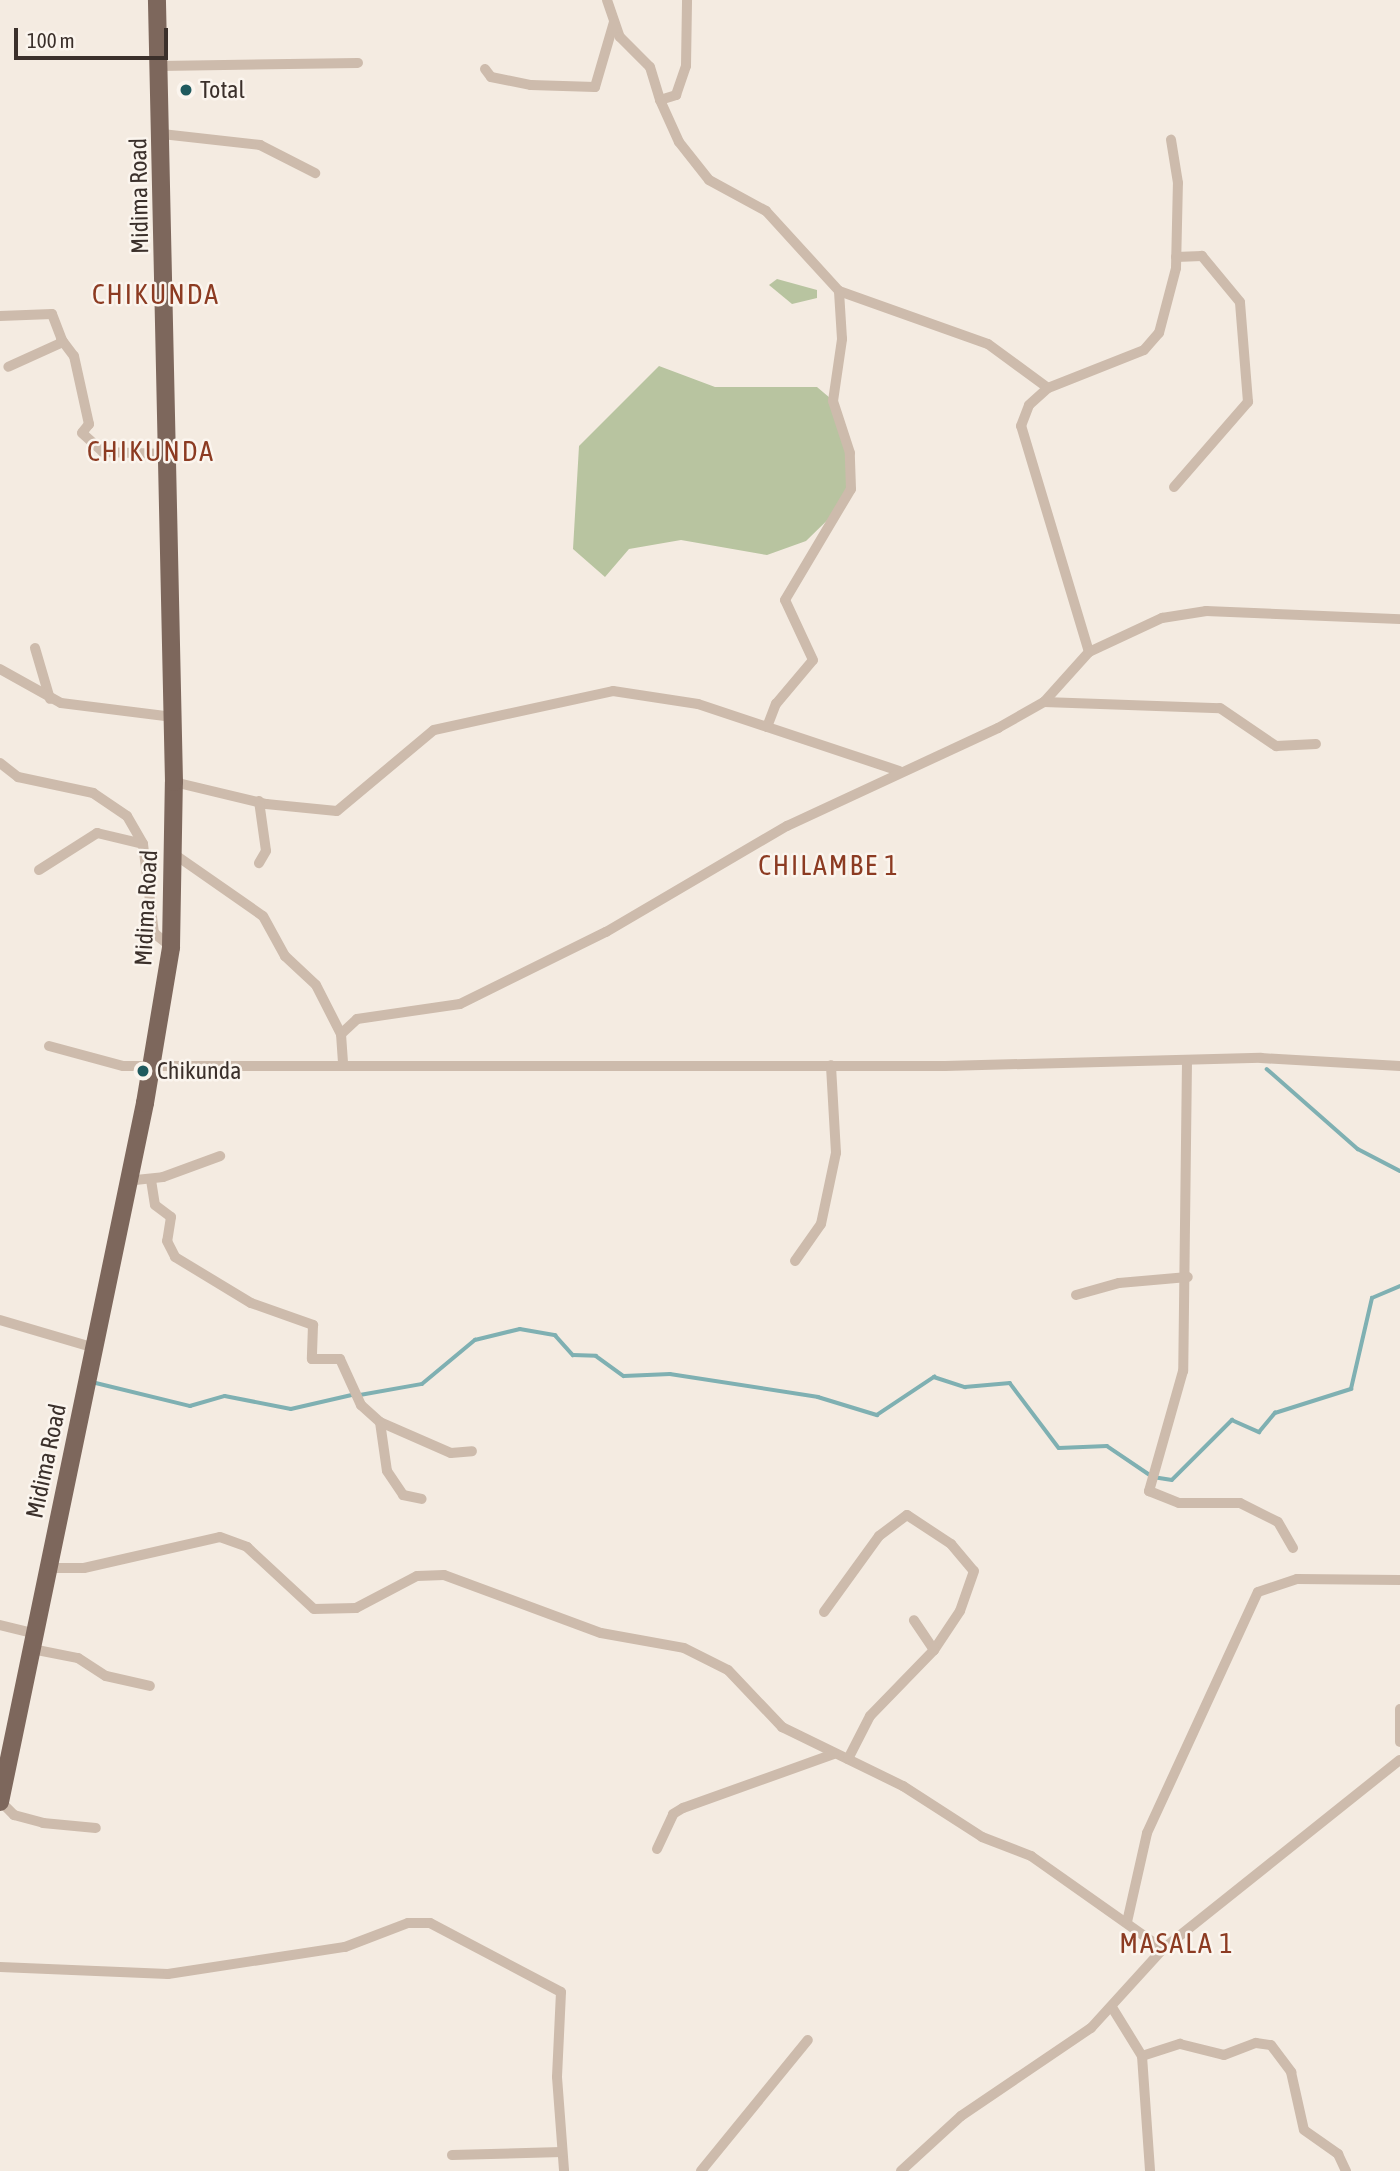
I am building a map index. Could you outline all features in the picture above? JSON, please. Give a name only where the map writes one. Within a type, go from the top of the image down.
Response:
[{"type":"main road","name":"Midima Road","points":[[0,1802],[152,1063],[171,947],[174,782],[169,454],[157,0]]},
{"type":"street","points":[[607,0],[620,37],[650,67],[660,100],[679,142],[709,180],[766,211],[839,291],[988,344],[1048,388]]},
{"type":"street","points":[[660,100],[677,95],[685,66],[687,0]]},
{"type":"street","points":[[485,69],[491,77],[531,85],[596,87],[614,22]]},
{"type":"street","points":[[160,66],[358,63]]},
{"type":"street","points":[[162,134],[260,145],[315,173]]},
{"type":"street","points":[[1089,652],[1022,436],[1024,412],[1048,388],[1152,343],[1167,312],[1176,257],[1178,183],[1171,140]]},
{"type":"street","points":[[1174,486],[1248,402],[1240,302],[1202,256],[1176,257]]},
{"type":"street","points":[[767,727],[776,704],[813,660],[785,600],[851,489],[850,453],[833,401],[842,339],[839,291]]},
{"type":"street","points":[[0,316],[51,314],[61,339],[74,356],[89,424],[82,433],[103,452],[169,454]]},
{"type":"street","points":[[8,367],[61,339]]},
{"type":"street","points":[[341,1034],[356,1019],[471,999],[899,771],[1044,702],[1089,652],[1162,618],[1206,611],[1400,619]]},
{"type":"street","points":[[34,648],[50,699]]},
{"type":"street","points":[[0,669],[50,699],[173,717]]},
{"type":"street","points":[[174,782],[259,801],[337,811],[434,730],[587,693],[674,699],[899,771]]},
{"type":"street","points":[[1044,702],[1220,708],[1276,747],[1316,744]]},
{"type":"street","points":[[0,763],[18,777],[93,793],[127,816],[143,844],[151,925],[171,947]]},
{"type":"street","points":[[259,801],[266,851],[259,863]]},
{"type":"street","points":[[38,870],[97,833],[143,844]]},
{"type":"street","points":[[174,854],[254,907],[285,956],[316,985],[341,1034],[343,1066]]},
{"type":"street","points":[[49,1046],[110,1065],[831,1065],[1187,1061],[1400,1066]]},
{"type":"street","points":[[1187,1061],[1188,1277],[1183,1371],[1149,1491],[1179,1503],[1240,1503],[1278,1522],[1293,1548]]},
{"type":"street","points":[[795,1261],[821,1224],[836,1153],[831,1065]]},
{"type":"street","points":[[126,1181],[150,1180],[220,1156]]},
{"type":"street","points":[[150,1180],[155,1205],[172,1217],[167,1241],[175,1257],[259,1307],[313,1325],[312,1359],[340,1359],[361,1405],[380,1422],[451,1453],[472,1451]]},
{"type":"street","points":[[1076,1295],[1188,1277]]},
{"type":"street","points":[[0,1320],[95,1348]]},
{"type":"street","points":[[380,1422],[387,1471],[403,1495],[422,1499]]},
{"type":"street","points":[[824,1612],[879,1536],[907,1515],[951,1544],[974,1571],[960,1611],[934,1650],[870,1716],[848,1759]]},
{"type":"street","points":[[48,1568],[84,1568],[220,1537],[261,1559],[302,1602],[340,1612],[417,1576],[444,1574],[601,1633],[661,1641],[717,1663],[753,1691],[774,1722],[930,1802],[971,1832],[1031,1856],[1163,1949]]},
{"type":"street","points":[[1127,1922],[1147,1833],[1258,1592],[1297,1579],[1400,1580]]},
{"type":"street","points":[[914,1620],[934,1650]]},
{"type":"street","points":[[0,1625],[78,1658],[106,1676],[150,1686]]},
{"type":"street","points":[[1400,1709],[1400,1742]]},
{"type":"street","points":[[657,1850],[673,1814],[683,1808],[834,1754]]},
{"type":"street","points":[[901,2171],[961,2116],[1113,2009],[1163,1949],[1400,1760]]},
{"type":"street","points":[[0,1802],[14,1815],[43,1824],[96,1828]]},
{"type":"street","points":[[0,1967],[168,1974],[345,1947],[408,1923],[430,1923],[561,1993],[556,2077],[564,2171]]},
{"type":"street","points":[[1113,2009],[1142,2056],[1150,2171]]},
{"type":"street","points":[[701,2171],[808,2040]]},
{"type":"street","points":[[1142,2056],[1180,2044],[1224,2055],[1256,2043],[1271,2045],[1291,2072],[1304,2130],[1338,2154],[1346,2171]]},
{"type":"street","points":[[452,2155],[562,2152]]},
{"type":"green space","points":[[777,279],[817,290],[817,298],[792,304],[769,285]]},
{"type":"green space","points":[[659,366],[715,387],[817,387],[830,398],[849,456],[848,500],[806,541],[767,555],[681,540],[629,549],[605,577],[573,549],[579,446]]},
{"type":"waterway","points":[[1267,1069],[1358,1149],[1400,1171]]},
{"type":"waterway","points":[[360,1395],[422,1384],[475,1340],[520,1329],[555,1335],[573,1355],[596,1356],[624,1376],[670,1374],[818,1397],[877,1415],[934,1377],[965,1387],[1010,1383],[1059,1448],[1107,1446],[1153,1477],[1172,1480],[1232,1420],[1259,1432],[1275,1413],[1351,1389],[1372,1298],[1400,1286]]},
{"type":"waterway","points":[[96,1383],[190,1406],[225,1396],[291,1409],[352,1395]]},
{"type":"place","name":"Total","points":[[186,90]]},
{"type":"place","name":"Chikunda","points":[[143,1071]]},
{"type":"district","name":"CHIKUNDA","points":[[156,294]]},
{"type":"district","name":"CHIKUNDA","points":[[151,451]]},
{"type":"district","name":"CHILAMBE 1","points":[[829,865]]},
{"type":"district","name":"MASALA 1","points":[[1177,1943]]}]
